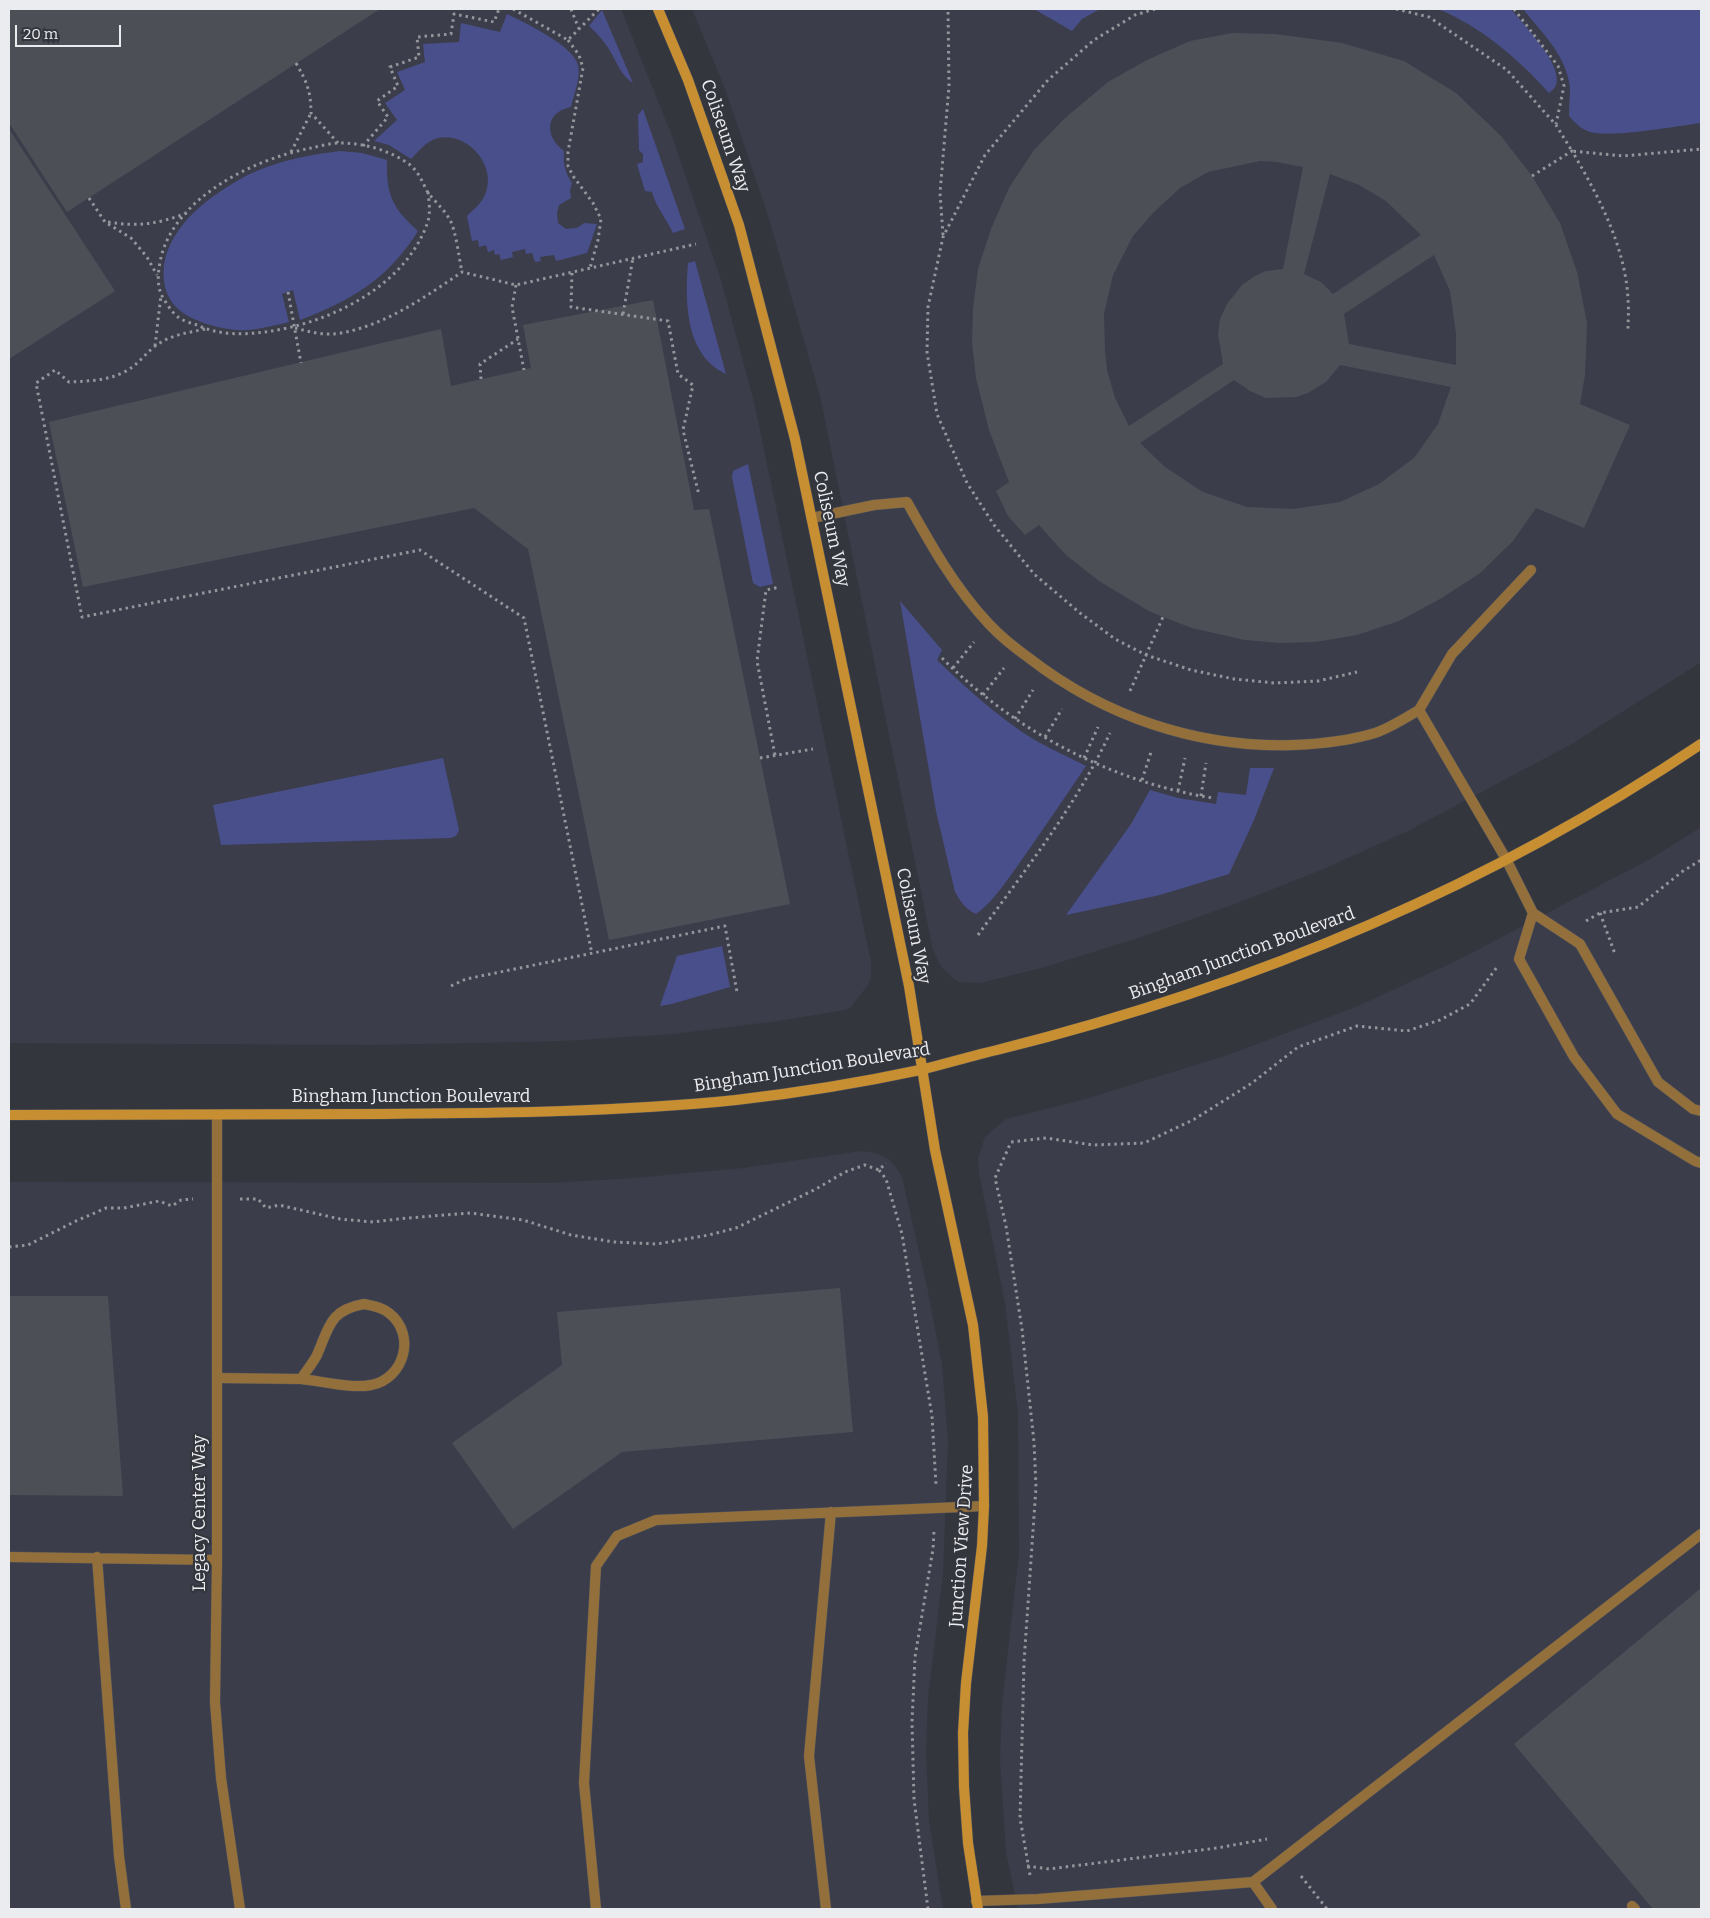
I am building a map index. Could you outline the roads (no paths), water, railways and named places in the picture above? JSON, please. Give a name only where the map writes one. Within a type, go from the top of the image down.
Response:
[{"type":"street","name":"Coliseum Way","points":[[658,9],[688,80],[739,225],[795,439],[909,986],[922,1070]]},
{"type":"street","points":[[812,518],[874,505],[907,502],[934,551],[958,587],[989,624],[1045,671],[1074,689],[1120,712],[1159,726],[1209,740],[1265,746],[1322,744],[1377,732],[1419,710],[1452,654],[1531,570]]},
{"type":"street","points":[[1419,710],[1506,859],[1533,912],[1580,944],[1658,1082],[1692,1109],[1701,1111]]},
{"type":"street","name":"Bingham Junction Boulevard","points":[[9,1115],[217,1116],[563,1112],[740,1099],[922,1070],[1056,1035],[1211,988],[1350,933],[1429,898],[1506,859],[1632,788],[1701,744]]},
{"type":"street","points":[[1533,912],[1519,959],[1574,1056],[1617,1114],[1694,1161],[1701,1163]]},
{"type":"street","name":"Junction View Drive","points":[[922,1070],[935,1150],[973,1325],[983,1416],[984,1506],[982,1546],[966,1683],[963,1733],[964,1787],[977,1905]]},
{"type":"street","name":"Legacy Center Way","points":[[217,1116],[217,1560],[215,1702],[217,1740],[240,1909]]},
{"type":"street","points":[[217,1378],[302,1378],[371,1386],[384,1381],[394,1373],[401,1362],[405,1348],[404,1335],[390,1313],[378,1307],[364,1304],[350,1306],[339,1313],[330,1323],[316,1357],[302,1378]]},
{"type":"street","points":[[596,1909],[584,1783],[596,1566],[617,1536],[656,1520],[984,1506]]},
{"type":"street","points":[[826,1909],[809,1756],[830,1512]]},
{"type":"street","points":[[977,1905],[1038,1898],[1253,1882],[1701,1534]]},
{"type":"street","points":[[9,1557],[217,1560]]},
{"type":"street","points":[[97,1557],[119,1856],[126,1909]]},
{"type":"street","points":[[1253,1882],[1272,1909]]}]
